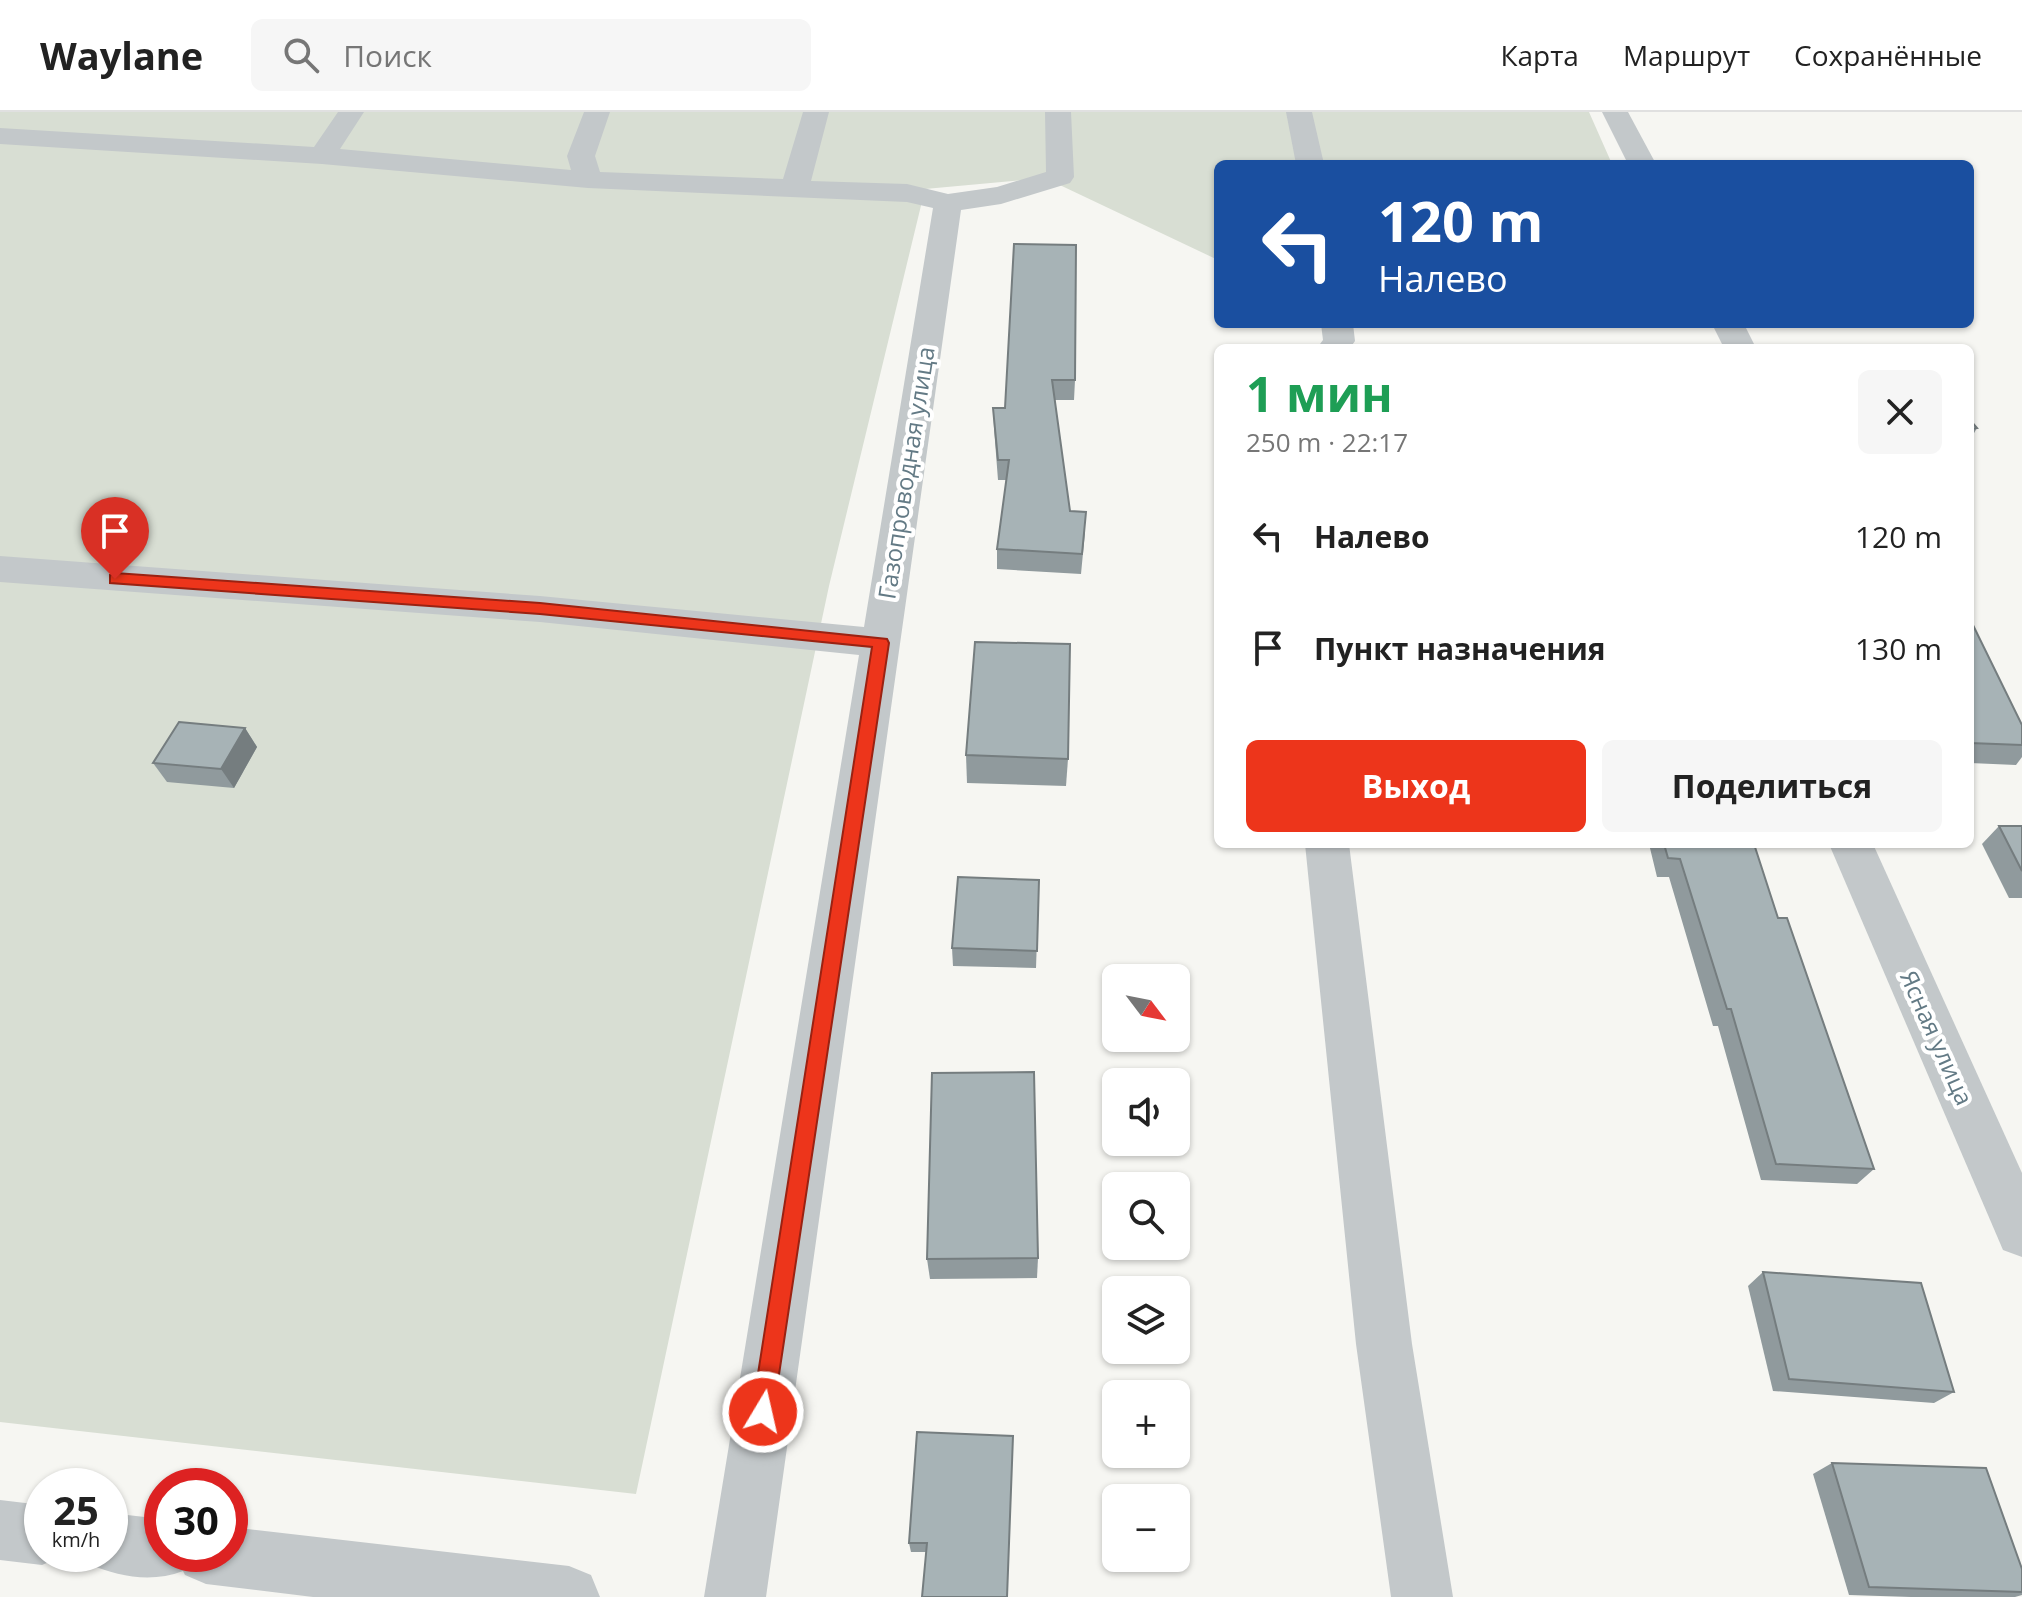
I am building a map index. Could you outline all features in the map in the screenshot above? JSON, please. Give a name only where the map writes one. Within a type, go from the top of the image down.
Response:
[{"type":"street","points":[[322,156],[351,112]]},
{"type":"street","points":[[588,180],[581,156],[597,112]]},
{"type":"street","points":[[795,186],[816,112]]},
{"type":"street","points":[[0,136],[322,156],[588,180],[795,186],[907,193],[948,203],[1001,195],[1060,177],[1058,112]]},
{"type":"street","points":[[1299,112],[1309,160]]},
{"type":"street","points":[[1615,112],[1640,160]]},
{"type":"street","points":[[109,143],[120,115]]},
{"type":"street","name":"Газопроводная улица","points":[[735,1597],[948,203]]},
{"type":"street","points":[[0,569],[540,609],[881,643]]},
{"type":"street","points":[[1327,848],[1384,1344],[1422,1597]]},
{"type":"street","name":"Ясная улица","points":[[1853,848],[2022,1232]]},
{"type":"street","points":[[0,1530],[24,1533]]},
{"type":"street","points":[[248,1559],[569,1597]]},
{"type":"shaded area","points":[[0,112],[1589,112],[1610,160],[1214,160],[1214,258],[1045,178],[925,189],[829,586],[636,1494],[0,1422]]},
{"type":"building","points":[[1014,244],[1076,245],[1075,380],[1052,380],[1070,511],[1086,512],[1082,554],[997,549],[1009,460],[998,460],[993,408],[1005,408]]},
{"type":"building","points":[[1974,627],[2022,725],[2022,745],[1974,743]]},
{"type":"building","points":[[975,642],[1070,644],[1068,759],[966,755]]},
{"type":"building","points":[[179,722],[245,728],[221,769],[153,763]]},
{"type":"building","points":[[1999,826],[2022,826],[2022,871]]},
{"type":"building","points":[[1665,848],[1755,848],[1778,918],[1787,918],[1874,1169],[1776,1164],[1731,1009],[1727,1009],[1680,859],[1668,858]]},
{"type":"building","points":[[958,877],[1039,880],[1037,951],[952,948]]},
{"type":"building","points":[[1034,1072],[1038,1258],[927,1259],[932,1073]]},
{"type":"building","points":[[1763,1272],[1921,1283],[1954,1392],[1789,1379]]},
{"type":"building","points":[[917,1432],[1013,1436],[1007,1597],[922,1597],[927,1543],[909,1543]]},
{"type":"building","points":[[1832,1463],[1986,1468],[2022,1569],[2022,1592],[1869,1587]]},
{"type":"route","points":[[115,579],[540,609],[881,643],[763,1412]]}]
